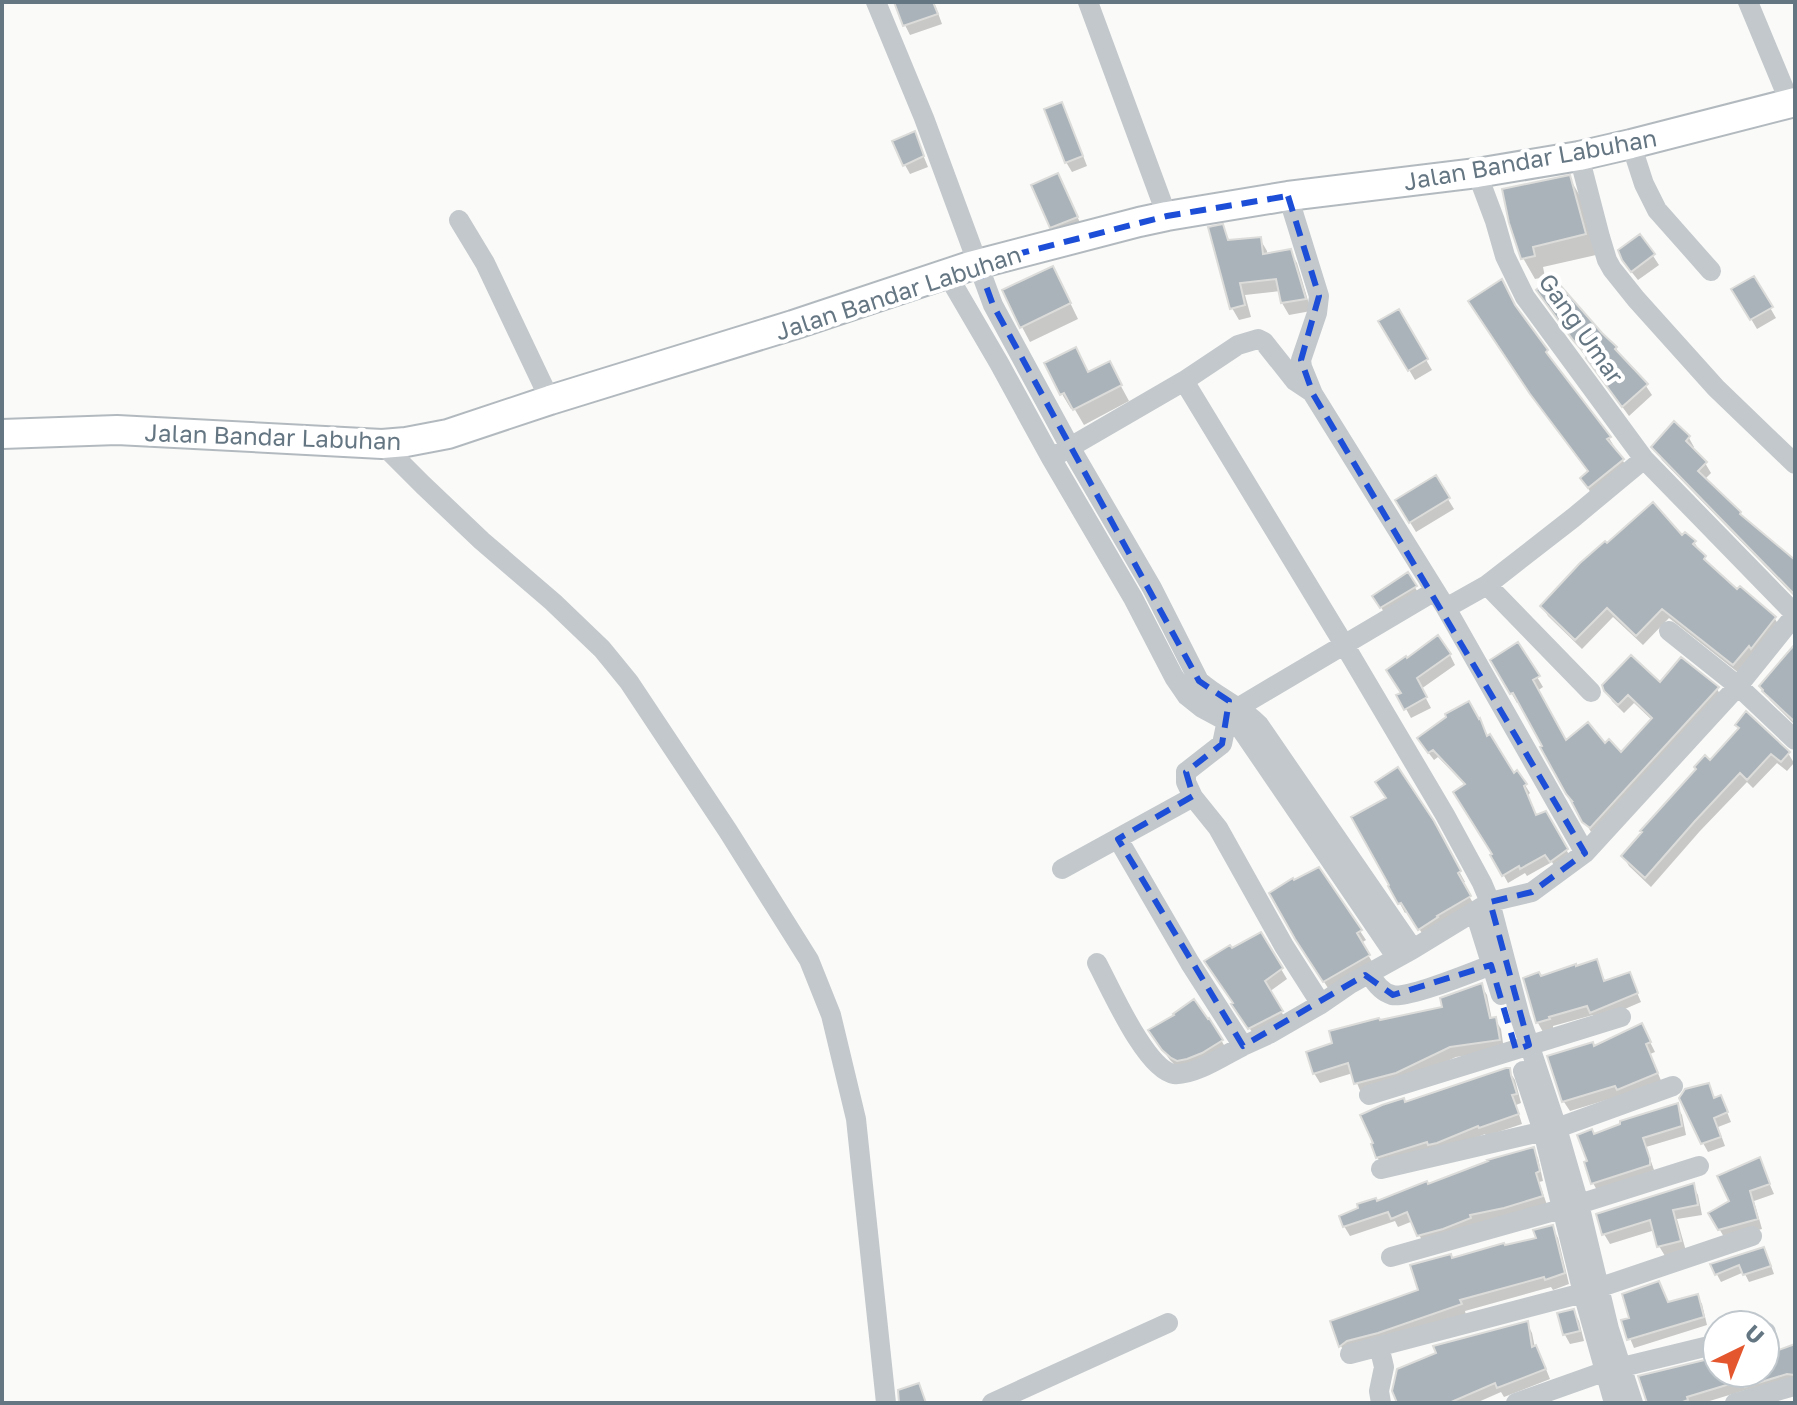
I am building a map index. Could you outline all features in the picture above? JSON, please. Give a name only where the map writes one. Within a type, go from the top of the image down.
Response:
[{"type":"main road","name":"Jalan Bandar Labuhan","points":[[2,434],[117,430],[382,444],[406,442],[448,434],[978,264],[1066,240],[1167,216],[1288,196],[1477,173],[1579,156],[1792,102]]},
{"type":"street","points":[[876,2],[924,118],[993,305],[1070,447],[1152,588],[1199,681],[1233,714],[1241,729],[1252,730],[1405,953]]},
{"type":"street","points":[[1088,2],[1167,216]]},
{"type":"street","points":[[1748,2],[1792,102]]},
{"type":"street","points":[[1631,144],[1644,184],[1657,210],[1711,271]]},
{"type":"street","points":[[1579,156],[1603,250],[1612,269],[1716,388],[1795,464]]},
{"type":"street","name":"Gang Umar","points":[[1477,173],[1505,256],[1525,297],[1644,459],[1795,614]]},
{"type":"street","points":[[1288,196],[1319,296],[1301,360],[1313,394],[1440,600],[1585,853]]},
{"type":"street","points":[[459,220],[485,263],[550,400]]},
{"type":"street","points":[[947,274],[1133,598],[1174,677],[1187,696],[1202,708],[1233,714]]},
{"type":"street","points":[[1051,458],[1184,381],[1238,345],[1258,339],[1264,342],[1295,381],[1313,394]]},
{"type":"street","points":[[999,363],[1019,353]]},
{"type":"street","points":[[1184,381],[1464,849],[1520,1017],[1522,1047]]},
{"type":"street","points":[[382,444],[482,541],[602,649],[629,682],[809,960],[831,1015],[856,1119],[886,1403]]},
{"type":"street","points":[[1321,1004],[1284,946],[1218,828],[1193,797],[1186,782],[1186,772],[1222,744],[1233,714],[1345,646],[1440,600],[1487,585],[1644,459]]},
{"type":"street","points":[[1487,585],[1591,692]]},
{"type":"street","points":[[1097,963],[1139,1043],[1150,1057],[1169,1072],[1182,1073],[1202,1068],[1269,1034],[1482,907],[1532,892],[1585,853],[1738,686],[1795,614]]},
{"type":"street","points":[[1669,631],[1738,686],[1795,740]]},
{"type":"street","points":[[1062,869],[1193,797]]},
{"type":"street","points":[[1118,839],[1190,963],[1243,1046]]},
{"type":"street","points":[[1482,907],[1491,965],[1550,1130],[1571,1207],[1613,1370],[1614,1403]]},
{"type":"street","points":[[1369,973],[1375,984],[1393,995],[1408,994],[1491,965]]},
{"type":"street","points":[[1369,1095],[1621,1017]]},
{"type":"street","points":[[1381,1169],[1550,1130],[1673,1086]]},
{"type":"street","points":[[1391,1257],[1571,1207],[1699,1166]]},
{"type":"street","points":[[1350,1354],[1590,1290],[1752,1236]]},
{"type":"street","points":[[992,1403],[1168,1323]]},
{"type":"street","points":[[1379,1346],[1384,1367],[1379,1391],[1381,1403]]},
{"type":"street","points":[[1516,1403],[1613,1370],[1701,1348]]},
{"type":"street","points":[[1613,1370],[1633,1403]]},
{"type":"street","points":[[1735,1403],[1791,1387]]},
{"type":"highlighted area","points":[[1288,196],[1319,296],[1301,360],[1313,394],[1585,853],[1532,892],[1490,902],[1529,1045],[1516,1050],[1491,965],[1393,995],[1365,975],[1243,1046],[1118,839],[1193,796],[1186,772],[1222,744],[1229,701],[1199,681],[993,305],[978,264],[1167,216]]},
{"type":"building","points":[[894,2],[933,2],[938,14],[903,26]]},
{"type":"building","points":[[1062,102],[1083,156],[1065,163],[1044,109]]},
{"type":"building","points":[[915,131],[924,156],[903,166],[892,141]]},
{"type":"building","points":[[1058,173],[1078,217],[1050,228],[1031,185]]},
{"type":"building","points":[[1570,175],[1586,234],[1533,247],[1535,256],[1521,259],[1502,189]]},
{"type":"building","points":[[1223,224],[1228,240],[1261,237],[1263,254],[1291,249],[1306,299],[1281,303],[1276,279],[1240,283],[1245,305],[1230,309],[1208,227]]},
{"type":"building","points":[[1640,234],[1655,254],[1631,272],[1618,250]]},
{"type":"building","points":[[1053,266],[1071,303],[1020,328],[1002,290]]},
{"type":"building","points":[[1552,276],[1648,384],[1622,407],[1536,290]]},
{"type":"building","points":[[1754,276],[1773,307],[1750,320],[1731,289]]},
{"type":"building","points":[[1502,279],[1515,305],[1548,350],[1546,352],[1611,437],[1607,439],[1624,459],[1588,488],[1580,478],[1588,471],[1530,394],[1468,301]]},
{"type":"building","points":[[1399,309],[1428,359],[1408,371],[1378,321]]},
{"type":"building","points":[[1076,347],[1088,372],[1110,361],[1122,385],[1073,410],[1064,393],[1060,395],[1044,363]]},
{"type":"building","points":[[1674,421],[1690,436],[1686,441],[1707,462],[1698,471],[1740,514],[1795,560],[1795,595],[1651,447]]},
{"type":"building","points":[[1436,475],[1450,498],[1409,523],[1395,500]]},
{"type":"building","points":[[1653,502],[1682,535],[1685,532],[1696,541],[1693,544],[1706,556],[1704,559],[1737,589],[1740,586],[1776,617],[1751,649],[1749,646],[1733,665],[1662,609],[1636,636],[1607,608],[1575,640],[1540,606],[1580,563]]},
{"type":"building","points":[[1408,572],[1417,586],[1380,608],[1372,596]]},
{"type":"building","points":[[1438,635],[1451,654],[1417,678],[1427,697],[1404,710],[1396,695],[1401,693],[1386,670]]},
{"type":"building","points":[[1518,642],[1540,676],[1533,680],[1566,740],[1588,722],[1605,743],[1609,739],[1621,752],[1652,718],[1628,695],[1618,705],[1602,685],[1631,655],[1660,682],[1681,657],[1719,687],[1590,828],[1582,822],[1513,693],[1510,694],[1490,660]]},
{"type":"building","points":[[1795,644],[1795,722],[1759,686]]},
{"type":"building","points":[[1469,701],[1487,736],[1490,734],[1514,773],[1517,770],[1527,784],[1524,786],[1536,815],[1546,811],[1568,849],[1550,862],[1545,855],[1502,876],[1492,854],[1453,792],[1465,784],[1433,750],[1428,753],[1417,738],[1446,717],[1445,714]]},
{"type":"building","points":[[1746,711],[1790,752],[1781,762],[1771,754],[1747,780],[1740,773],[1645,878],[1621,856],[1705,755],[1710,760],[1739,728],[1735,725]]},
{"type":"building","points":[[1398,767],[1434,821],[1471,896],[1418,930],[1401,903],[1398,904],[1351,817],[1386,798],[1375,782]]},
{"type":"building","points":[[1319,867],[1362,930],[1357,933],[1370,955],[1323,982],[1269,893]]},
{"type":"building","points":[[1261,932],[1283,968],[1265,981],[1283,1011],[1248,1029],[1204,961],[1230,945],[1232,948]]},
{"type":"building","points":[[1597,959],[1604,981],[1630,972],[1638,993],[1590,1013],[1587,1006],[1536,1023],[1523,978],[1539,972],[1541,976]]},
{"type":"building","points":[[1482,983],[1490,1018],[1496,1017],[1500,1040],[1450,1047],[1396,1073],[1354,1084],[1348,1063],[1313,1074],[1306,1052],[1332,1043],[1329,1031],[1442,1007],[1440,998]]},
{"type":"building","points":[[1194,999],[1223,1040],[1202,1053],[1177,1061],[1162,1050],[1148,1030]]},
{"type":"building","points":[[1642,1023],[1651,1042],[1646,1044],[1658,1073],[1617,1090],[1615,1086],[1562,1102],[1547,1056],[1593,1042],[1594,1046]]},
{"type":"building","points":[[1510,1068],[1517,1094],[1512,1095],[1519,1114],[1437,1143],[1428,1145],[1427,1142],[1376,1158],[1373,1143],[1360,1115],[1382,1105],[1404,1098],[1405,1102]]},
{"type":"building","points":[[1709,1083],[1714,1098],[1721,1095],[1728,1112],[1714,1118],[1721,1137],[1701,1144],[1679,1098],[1685,1089]]},
{"type":"building","points":[[1678,1103],[1682,1126],[1643,1138],[1650,1165],[1591,1184],[1584,1162],[1587,1161],[1577,1135],[1592,1129],[1594,1134],[1620,1124],[1620,1121]]},
{"type":"building","points":[[1534,1147],[1540,1171],[1536,1173],[1543,1196],[1470,1215],[1471,1218],[1417,1236],[1407,1212],[1391,1219],[1388,1212],[1343,1227],[1339,1216],[1358,1208],[1357,1204],[1376,1198],[1377,1201],[1487,1160]]},
{"type":"building","points":[[1760,1157],[1770,1184],[1750,1191],[1758,1219],[1718,1230],[1708,1213],[1729,1201],[1717,1176]]},
{"type":"building","points":[[1694,1183],[1698,1205],[1673,1210],[1681,1241],[1657,1247],[1650,1220],[1602,1235],[1596,1214]]},
{"type":"building","points":[[1553,1225],[1565,1273],[1460,1300],[1462,1304],[1347,1341],[1339,1347],[1330,1321],[1418,1290],[1410,1265],[1536,1238],[1533,1230]]},
{"type":"building","points":[[1764,1247],[1771,1266],[1743,1275],[1739,1265],[1715,1275],[1710,1264]]},
{"type":"building","points":[[1659,1281],[1668,1302],[1698,1294],[1701,1318],[1627,1340],[1621,1320],[1629,1318],[1622,1294]]},
{"type":"building","points":[[1574,1309],[1580,1331],[1563,1335],[1557,1313]]},
{"type":"building","points":[[1528,1321],[1532,1347],[1536,1345],[1546,1369],[1497,1388],[1495,1383],[1449,1403],[1397,1403],[1392,1391],[1397,1369],[1436,1353],[1433,1346]]},
{"type":"building","points":[[1795,1344],[1795,1375],[1781,1376],[1781,1349]]},
{"type":"building","points":[[1701,1361],[1701,1389],[1713,1389],[1687,1397],[1688,1400],[1680,1403],[1647,1403],[1638,1376]]},
{"type":"building","points":[[919,1383],[926,1403],[899,1403],[898,1390]]}]
